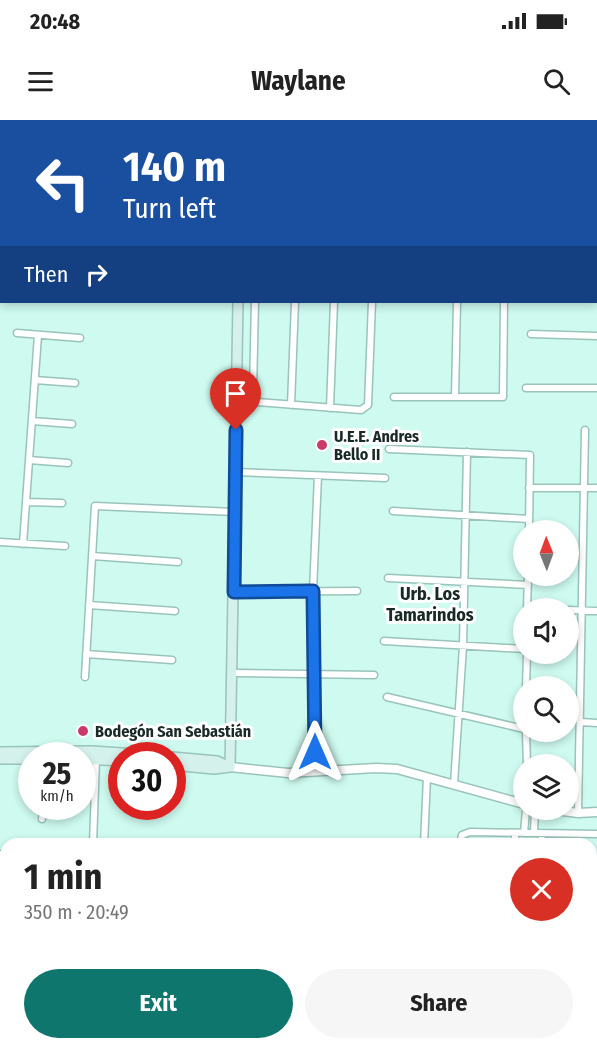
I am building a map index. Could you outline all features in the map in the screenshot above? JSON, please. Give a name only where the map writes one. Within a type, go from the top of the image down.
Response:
[{"type":"main road","points":[[230,767],[238,303]]},
{"type":"main road","points":[[0,752],[108,752]]},
{"type":"main road","points":[[186,758],[216,761],[230,767]]},
{"type":"main road","points":[[0,759],[18,759]]},
{"type":"main road","points":[[96,759],[108,760]]},
{"type":"main road","points":[[186,766],[214,769],[230,767]]},
{"type":"street","points":[[255,303],[253,396],[259,404],[361,410],[368,405],[372,303]]},
{"type":"street","points":[[291,405],[295,303]]},
{"type":"street","points":[[330,408],[334,303]]},
{"type":"street","points":[[455,397],[457,303]]},
{"type":"street","points":[[394,397],[503,397],[504,303]]},
{"type":"street","points":[[16,333],[80,338]]},
{"type":"street","points":[[531,334],[597,336]]},
{"type":"street","points":[[23,544],[38,335]]},
{"type":"street","points":[[35,380],[75,383]]},
{"type":"street","points":[[526,388],[597,388]]},
{"type":"street","points":[[32,421],[72,424]]},
{"type":"street","points":[[579,768],[585,430]]},
{"type":"street","points":[[389,449],[531,456],[529,519],[393,511]]},
{"type":"street","points":[[454,784],[463,646],[467,452]]},
{"type":"street","points":[[30,460],[68,463]]},
{"type":"street","points":[[236,472],[385,478]]},
{"type":"street","points":[[314,772],[313,591],[318,476]]},
{"type":"street","points":[[529,488],[597,488]]},
{"type":"street","points":[[26,502],[62,503]]},
{"type":"street","points":[[85,677],[95,506],[234,512]]},
{"type":"street","points":[[0,542],[64,546]]},
{"type":"street","points":[[92,555],[178,562]]},
{"type":"street","points":[[388,578],[513,584]]},
{"type":"street","points":[[234,592],[357,591]]},
{"type":"street","points":[[89,605],[175,611]]},
{"type":"street","points":[[582,610],[597,611]]},
{"type":"street","points":[[384,641],[513,648]]},
{"type":"street","points":[[86,654],[172,660]]},
{"type":"street","points":[[233,673],[374,675]]},
{"type":"street","points":[[387,697],[513,728]]},
{"type":"street","points":[[580,722],[597,723]]},
{"type":"street","points":[[230,767],[288,772],[376,768],[397,770],[513,801]]},
{"type":"street","points":[[424,838],[427,777]]},
{"type":"street","points":[[579,813],[597,812]]},
{"type":"street","points":[[93,838],[94,820]]},
{"type":"street","points":[[524,833],[525,820]]},
{"type":"street","points":[[536,820],[539,838]]},
{"type":"street","points":[[461,838],[462,835],[470,832],[597,834]]},
{"type":"street","points":[[515,833],[515,838]]},
{"type":"place","name":"U.E.E. Andres Bello II","points":[[322,445]]},
{"type":"place","name":"Bodegón San Sebastián","points":[[83,731]]},
{"type":"district","name":"Urb. Los Tamarindos","points":[[430,604]]},
{"type":"route","points":[[236,430],[234,592],[313,591],[315,752]]}]
